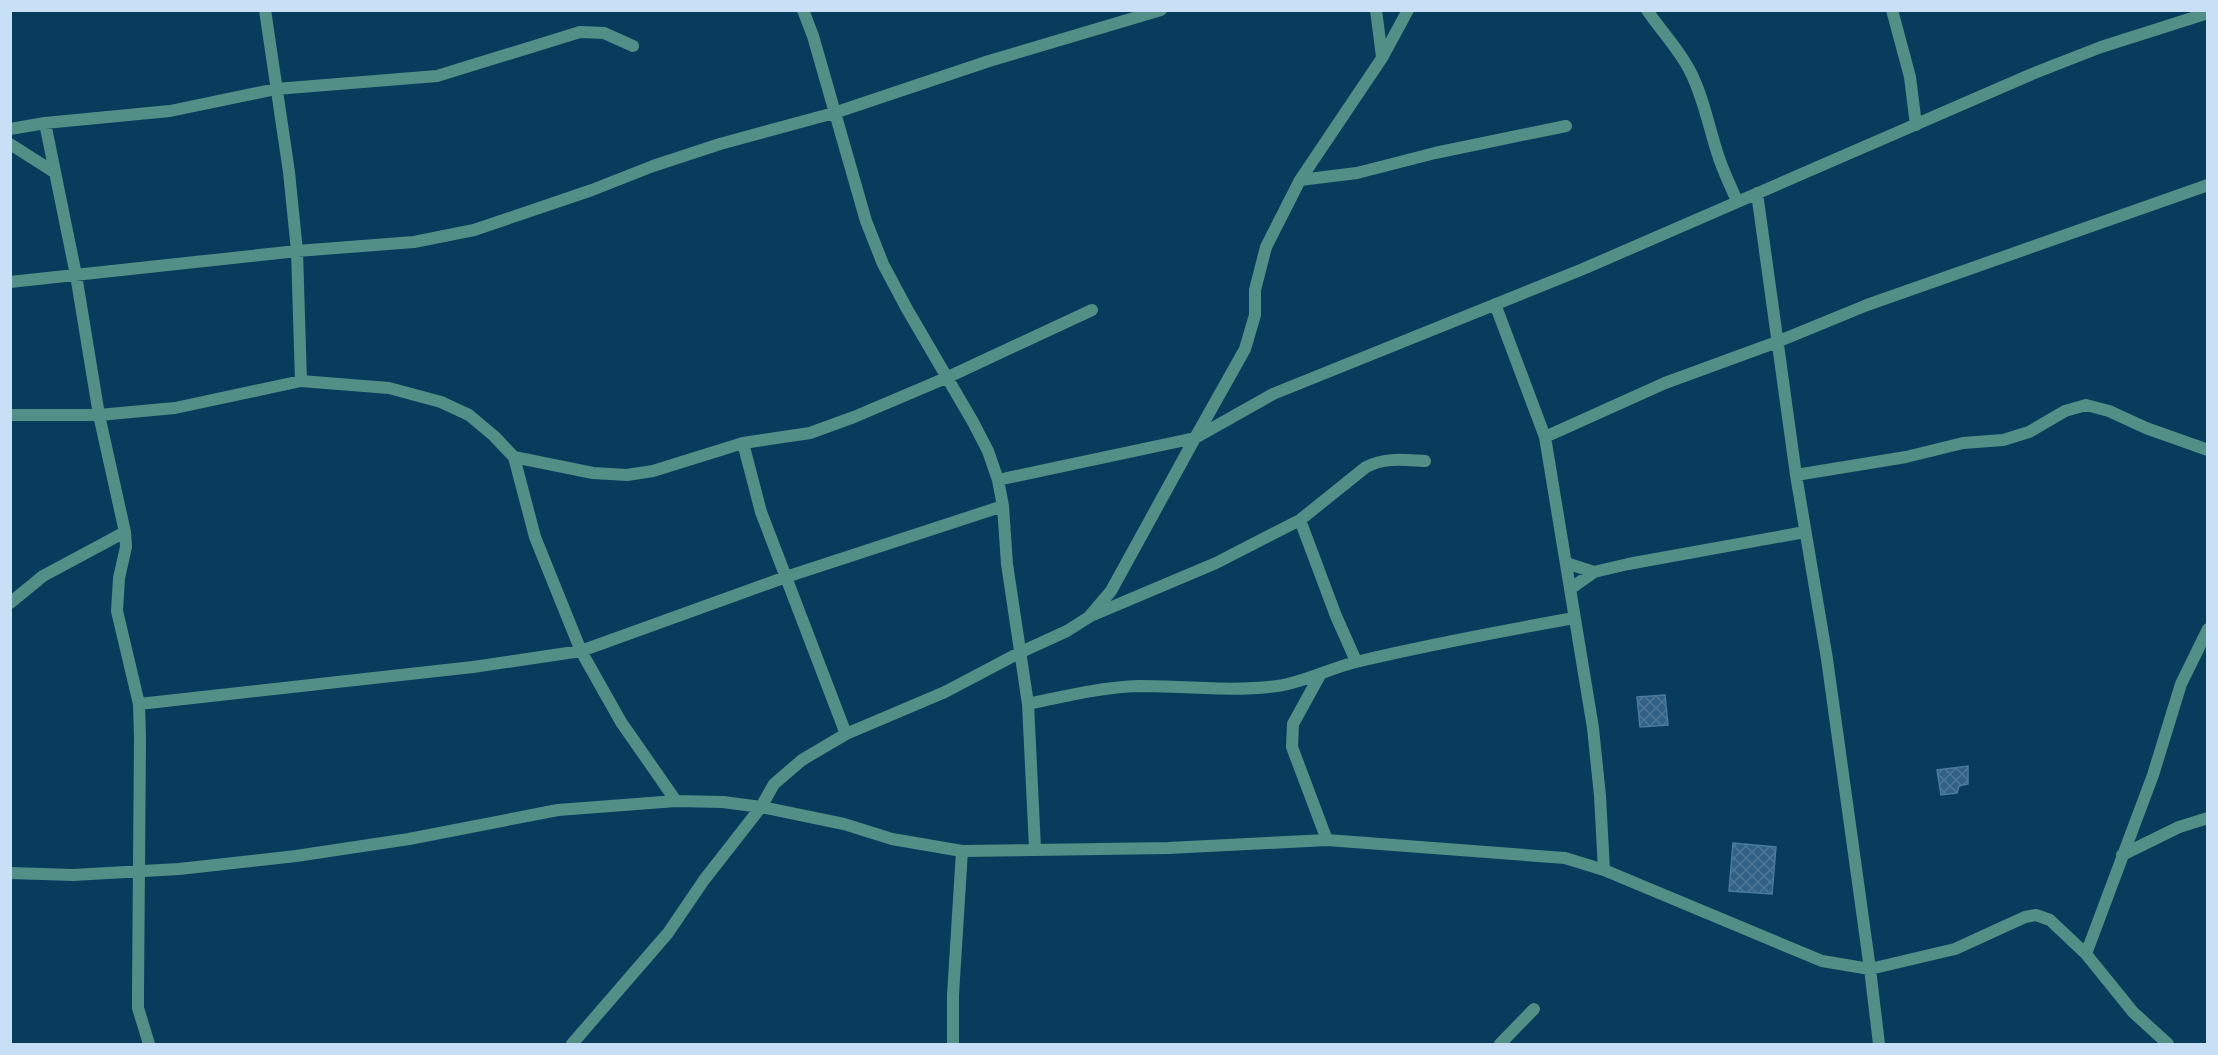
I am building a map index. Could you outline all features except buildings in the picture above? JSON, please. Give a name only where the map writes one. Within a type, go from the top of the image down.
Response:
[{"type":"street","points":[[265,10],[289,172],[297,250],[301,381]]},
{"type":"street","points":[[803,10],[813,36],[866,221],[883,264],[973,422],[988,451],[998,480],[1003,506],[1007,564],[1028,704],[1035,848]]},
{"type":"street","points":[[10,282],[297,250],[414,242],[474,230],[720,144],[834,113],[990,61],[1161,10]]},
{"type":"street","points":[[1377,10],[1382,58]]},
{"type":"street","points":[[1089,617],[1111,591],[1245,349],[1255,315],[1256,290],[1266,247],[1300,180],[1382,58],[1408,10]]},
{"type":"street","points":[[1647,10],[1691,72],[1719,159],[1737,201]]},
{"type":"street","points":[[1892,10],[1910,77],[1916,125]]},
{"type":"street","points":[[998,480],[1195,438],[1273,394],[1583,269],[2032,74],[2101,47],[2208,13]]},
{"type":"street","points":[[10,129],[45,123],[170,111],[276,89],[437,76],[580,32],[604,33],[633,46]]},
{"type":"street","points":[[45,123],[76,275],[99,415],[125,532],[126,548],[117,611],[139,704],[138,1008],[149,1044]]},
{"type":"street","points":[[1300,180],[1357,173],[1435,153],[1566,126]]},
{"type":"street","points":[[10,144],[54,172]]},
{"type":"street","points":[[1545,437],[1665,382],[1777,342],[1878,301],[2208,185]]},
{"type":"street","points":[[1757,193],[1796,475],[1827,659],[1879,1044]]},
{"type":"street","points":[[1495,304],[1545,437],[1593,728],[1604,870]]},
{"type":"street","points":[[513,457],[593,473],[627,475],[653,471],[743,443],[810,433],[946,378],[1092,310]]},
{"type":"street","points":[[10,415],[99,415],[175,408],[301,381],[389,388],[441,402],[469,415],[494,436],[513,457],[535,537],[581,651],[621,722],[676,801]]},
{"type":"street","points":[[1796,475],[1906,457],[1963,443],[2003,440],[2028,432],[2064,411],[2086,405],[2109,411],[2146,428],[2208,450]]},
{"type":"street","points":[[743,443],[761,512],[846,734]]},
{"type":"street","points":[[572,1044],[669,933],[705,880],[761,807],[774,784],[802,760],[846,734],[945,692],[1089,617],[1216,563],[1300,520],[1366,467],[1378,461],[1388,459],[1425,461]]},
{"type":"street","points":[[139,704],[472,667],[581,651],[786,577],[1003,506]]},
{"type":"street","points":[[1300,520],[1336,616],[1356,661]]},
{"type":"street","points":[[10,603],[43,576],[125,532]]},
{"type":"street","points":[[1570,590],[1594,572],[1805,532]]},
{"type":"street","points":[[1566,563],[1594,572]]},
{"type":"street","points":[[1028,704],[1099,689],[1138,686],[1252,688],[1278,685],[1320,675],[1356,661],[1574,618]]},
{"type":"street","points":[[2086,954],[2153,775],[2181,684],[2208,629]]},
{"type":"street","points":[[1320,675],[1293,724],[1291,735],[1292,747],[1327,840]]},
{"type":"street","points":[[10,873],[74,875],[139,872],[307,854],[408,839],[558,810],[676,801],[723,802],[761,807],[844,824],[892,839],[962,851],[1035,848],[1168,848],[1327,840],[1564,858],[1604,870],[1822,961],[1870,969],[1955,949],[2025,917],[2036,915],[2049,920],[2086,954],[2133,1012],[2168,1044]]},
{"type":"street","points":[[2122,855],[2179,826],[2208,818]]},
{"type":"street","points":[[953,1044],[953,995],[962,851]]},
{"type":"street","points":[[1500,1044],[1534,1009]]}]
